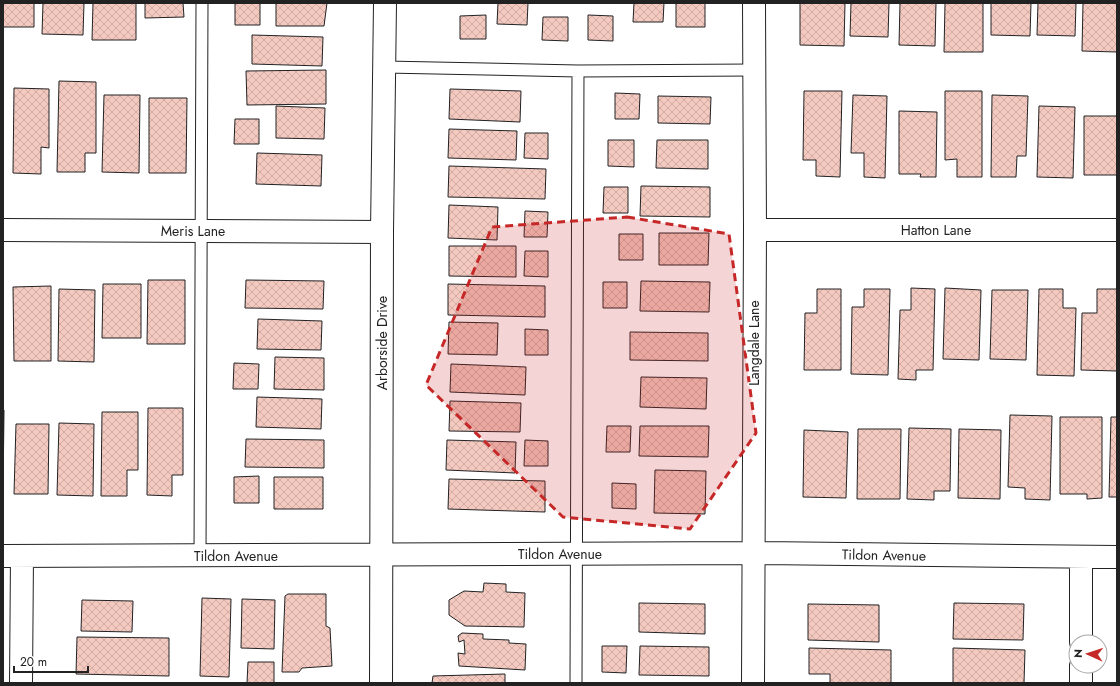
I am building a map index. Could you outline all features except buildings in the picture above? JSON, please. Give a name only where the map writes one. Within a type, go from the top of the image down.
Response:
[{"type":"street","name":"Arborside Drive","points":[[381,683],[382,232],[385,3]]},
{"type":"street","name":"Langdale Lane","points":[[753,683],[755,230],[754,3]]},
{"type":"street","name":"Meris Lane","points":[[3,230],[382,232]]},
{"type":"street","name":"Hatton Lane","points":[[755,230],[1117,230]]},
{"type":"street","name":"Tildon Avenue","points":[[13,556],[753,553],[1081,558],[1117,557]]},
{"type":"street","points":[[13,556],[22,683]]},
{"type":"street","points":[[1081,558],[1081,634]]},
{"type":"lane","points":[[200,556],[202,3]]},
{"type":"lane","points":[[385,67],[578,71],[754,70]]},
{"type":"lane","points":[[576,683],[578,71]]},
{"type":"highlighted area","points":[[627,217],[729,234],[756,433],[690,529],[563,517],[426,385],[492,227]]}]
